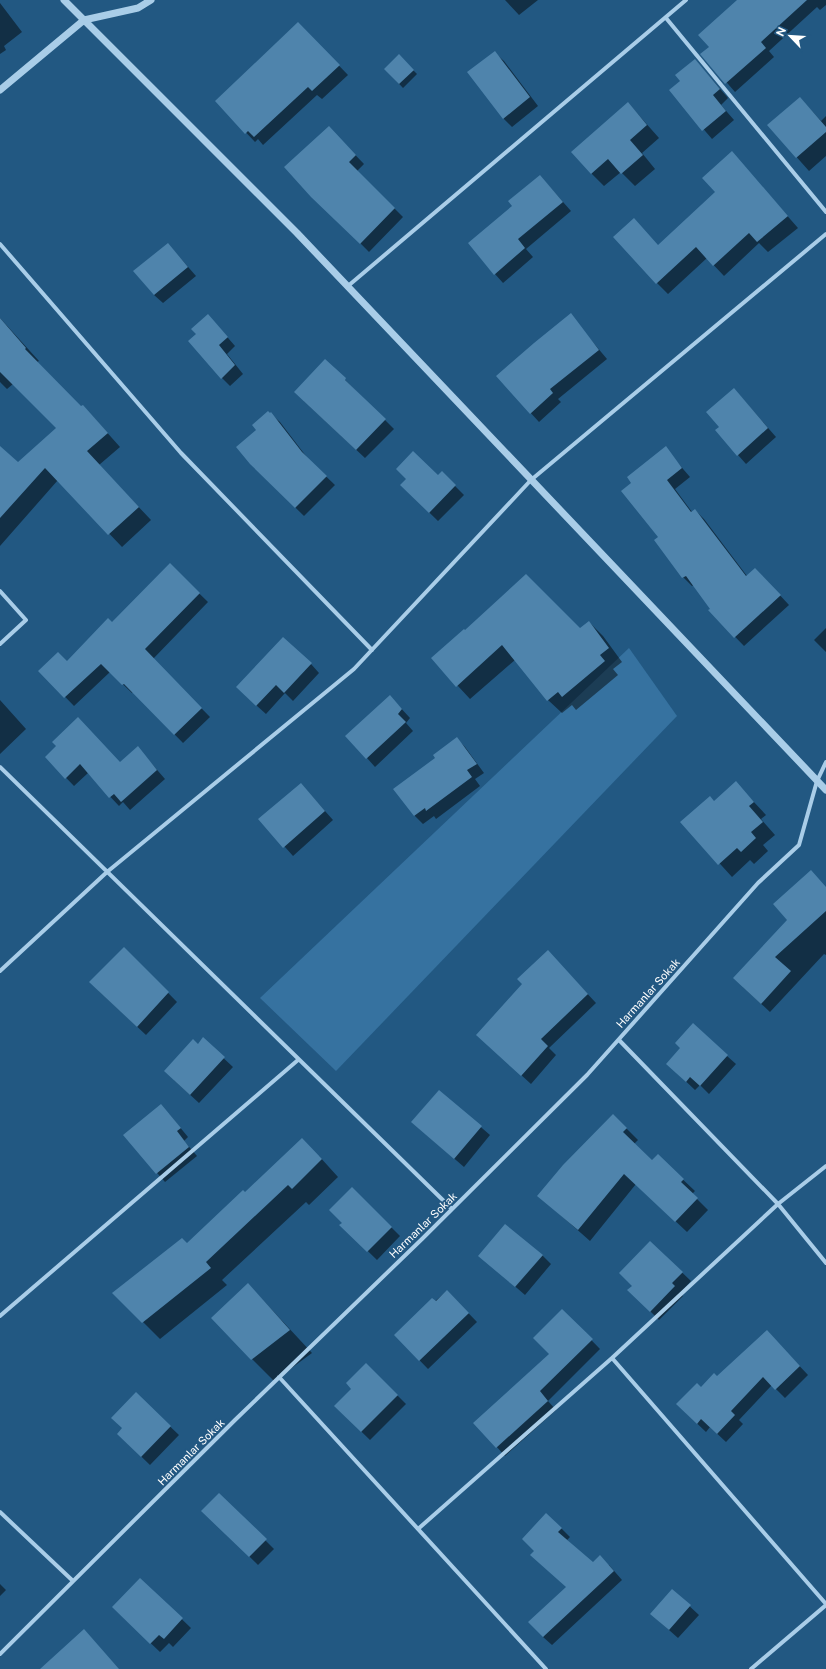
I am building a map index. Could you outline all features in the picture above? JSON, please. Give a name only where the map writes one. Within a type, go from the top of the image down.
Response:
[{"type":"street","points":[[64,0],[298,233],[826,790]]},
{"type":"street","points":[[0,90],[84,20],[138,8],[151,0]]},
{"type":"street","points":[[348,286],[686,0]]},
{"type":"street","points":[[666,18],[826,212]]},
{"type":"street","points":[[0,972],[107,872],[354,669],[531,480],[826,234]]},
{"type":"street","points":[[0,244],[181,454],[372,650]]},
{"type":"street","points":[[0,591],[26,620],[0,644]]},
{"type":"street","name":"Harmanlar Sokak","points":[[0,1654],[279,1377],[587,1076],[758,884],[799,844],[817,781],[826,762]]},
{"type":"street","points":[[0,767],[452,1209]]},
{"type":"street","points":[[619,1040],[778,1204],[826,1263]]},
{"type":"street","points":[[0,1316],[298,1060]]},
{"type":"street","points":[[418,1529],[612,1358],[778,1204],[826,1166]]},
{"type":"street","points":[[612,1358],[826,1605],[752,1669]]},
{"type":"street","points":[[279,1377],[546,1669]]},
{"type":"street","points":[[0,1512],[73,1582]]},
{"type":"shaded area","points":[[629,648],[677,716],[336,1071],[260,998]]},
{"type":"building","points":[[737,0],[807,0],[761,42],[766,48],[725,84],[700,54],[709,47],[698,35]]},
{"type":"building","points":[[298,22],[340,65],[312,91],[308,87],[254,137],[248,131],[245,134],[215,101]]},
{"type":"building","points":[[495,51],[530,97],[503,119],[467,72]]},
{"type":"building","points":[[399,54],[414,70],[399,84],[384,69]]},
{"type":"building","points":[[695,59],[720,89],[713,95],[726,111],[702,131],[669,90],[680,81],[675,75]]},
{"type":"building","points":[[800,97],[826,127],[826,132],[796,158],[767,125]]},
{"type":"building","points":[[628,102],[647,125],[630,140],[643,155],[621,174],[608,159],[591,174],[571,152]]},
{"type":"building","points":[[329,126],[356,155],[349,162],[395,208],[360,244],[311,197],[284,167]]},
{"type":"building","points":[[732,151],[788,216],[757,242],[749,233],[713,266],[696,247],[656,284],[613,237],[634,218],[658,245],[715,192],[702,178]]},
{"type":"building","points":[[540,175],[563,202],[518,239],[525,248],[494,275],[468,243],[512,206],[508,201]]},
{"type":"building","points":[[168,243],[188,267],[154,295],[133,271]]},
{"type":"building","points":[[571,313],[599,350],[550,389],[553,393],[530,414],[496,376]]},
{"type":"building","points":[[208,314],[228,337],[219,345],[235,365],[221,379],[188,341],[196,334],[191,329]]},
{"type":"building","points":[[0,318],[26,348],[25,349],[81,406],[83,405],[108,433],[87,451],[139,507],[108,535],[45,468],[0,518],[0,446],[18,462],[56,428],[0,372]]},
{"type":"building","points":[[325,359],[386,419],[356,450],[294,392]]},
{"type":"building","points":[[734,388],[768,428],[737,456],[715,430],[719,427],[706,412]]},
{"type":"building","points":[[268,411],[270,413],[271,412],[302,452],[327,476],[295,508],[250,464],[236,447],[256,430],[252,425]]},
{"type":"building","points":[[666,446],[682,468],[667,480],[691,512],[695,509],[746,576],[755,568],[781,595],[734,638],[708,610],[710,609],[686,576],[682,578],[654,540],[658,537],[621,491],[631,483],[627,477]]},
{"type":"building","points":[[413,451],[438,475],[442,471],[456,485],[429,513],[400,485],[406,479],[396,469]]},
{"type":"building","points":[[170,563],[200,593],[145,649],[202,708],[174,735],[124,684],[122,685],[101,664],[64,698],[38,671],[58,652],[67,661],[108,618],[112,622]]},
{"type":"building","points":[[526,574],[580,628],[589,621],[609,648],[600,655],[605,661],[562,697],[558,692],[547,701],[502,645],[456,687],[431,658],[464,629],[465,630]]},
{"type":"building","points":[[283,637],[312,663],[284,693],[276,685],[256,706],[236,687]]},
{"type":"building","points":[[390,695],[402,709],[398,714],[406,722],[366,759],[345,736]]},
{"type":"building","points":[[78,717],[120,762],[138,746],[157,770],[121,802],[114,794],[109,798],[80,764],[65,779],[45,757],[56,746],[52,742]]},
{"type":"building","points":[[457,737],[477,764],[467,770],[472,777],[426,811],[425,808],[414,816],[393,789],[435,758],[433,755]]},
{"type":"building","points":[[736,781],[754,802],[749,806],[763,822],[751,832],[756,838],[741,852],[737,848],[718,865],[680,822],[710,796],[714,801]]},
{"type":"building","points":[[301,783],[325,811],[283,848],[258,819]]},
{"type":"building","points":[[811,870],[826,887],[826,911],[775,957],[791,971],[761,1004],[733,978],[787,920],[773,904]]},
{"type":"building","points":[[124,947],[169,992],[137,1027],[89,982]]},
{"type":"building","points":[[548,950],[588,994],[541,1039],[548,1046],[521,1076],[476,1035],[522,984],[517,979]]},
{"type":"building","points":[[693,1023],[728,1055],[700,1086],[690,1077],[686,1082],[666,1064],[680,1048],[675,1043]]},
{"type":"building","points":[[203,1037],[225,1057],[190,1095],[164,1071],[193,1039],[198,1044]]},
{"type":"building","points":[[439,1090],[482,1126],[454,1159],[411,1122]]},
{"type":"building","points":[[161,1104],[181,1128],[177,1131],[189,1147],[156,1174],[123,1135]]},
{"type":"building","points":[[613,1114],[627,1128],[623,1132],[652,1160],[658,1154],[684,1179],[681,1182],[698,1198],[675,1222],[624,1174],[578,1230],[537,1196],[563,1165]]},
{"type":"building","points":[[302,1138],[322,1159],[292,1189],[288,1185],[206,1262],[211,1268],[142,1323],[112,1293],[182,1238],[187,1243],[243,1190],[245,1192]]},
{"type":"building","points":[[352,1187],[392,1227],[367,1252],[339,1225],[342,1223],[329,1210]]},
{"type":"building","points":[[505,1224],[543,1255],[515,1287],[478,1256]]},
{"type":"building","points":[[650,1241],[683,1272],[672,1283],[675,1286],[650,1312],[627,1290],[632,1286],[619,1273]]},
{"type":"building","points":[[248,1283],[290,1330],[251,1360],[211,1318]]},
{"type":"building","points":[[447,1290],[469,1313],[419,1361],[394,1335],[432,1298],[436,1301]]},
{"type":"building","points":[[562,1309],[593,1339],[540,1391],[548,1401],[496,1448],[473,1423],[549,1354],[533,1338]]},
{"type":"building","points":[[767,1330],[800,1366],[775,1390],[763,1377],[731,1411],[735,1415],[717,1434],[701,1419],[697,1424],[676,1404],[697,1383],[701,1387],[714,1373],[717,1376]]},
{"type":"building","points":[[366,1363],[398,1395],[361,1432],[334,1406],[351,1389],[346,1383]]},
{"type":"building","points":[[136,1392],[171,1426],[141,1457],[117,1434],[122,1428],[111,1418]]},
{"type":"building","points":[[219,1493],[267,1539],[249,1557],[201,1511]]},
{"type":"building","points":[[546,1513],[562,1528],[558,1532],[593,1562],[600,1555],[614,1571],[543,1637],[528,1622],[566,1587],[530,1555],[534,1551],[522,1539]]},
{"type":"building","points":[[140,1578],[183,1618],[164,1639],[159,1635],[150,1644],[112,1607]]},
{"type":"building","points":[[672,1589],[691,1605],[669,1630],[650,1614]]},
{"type":"building","points":[[84,1629],[119,1669],[40,1669]]}]
